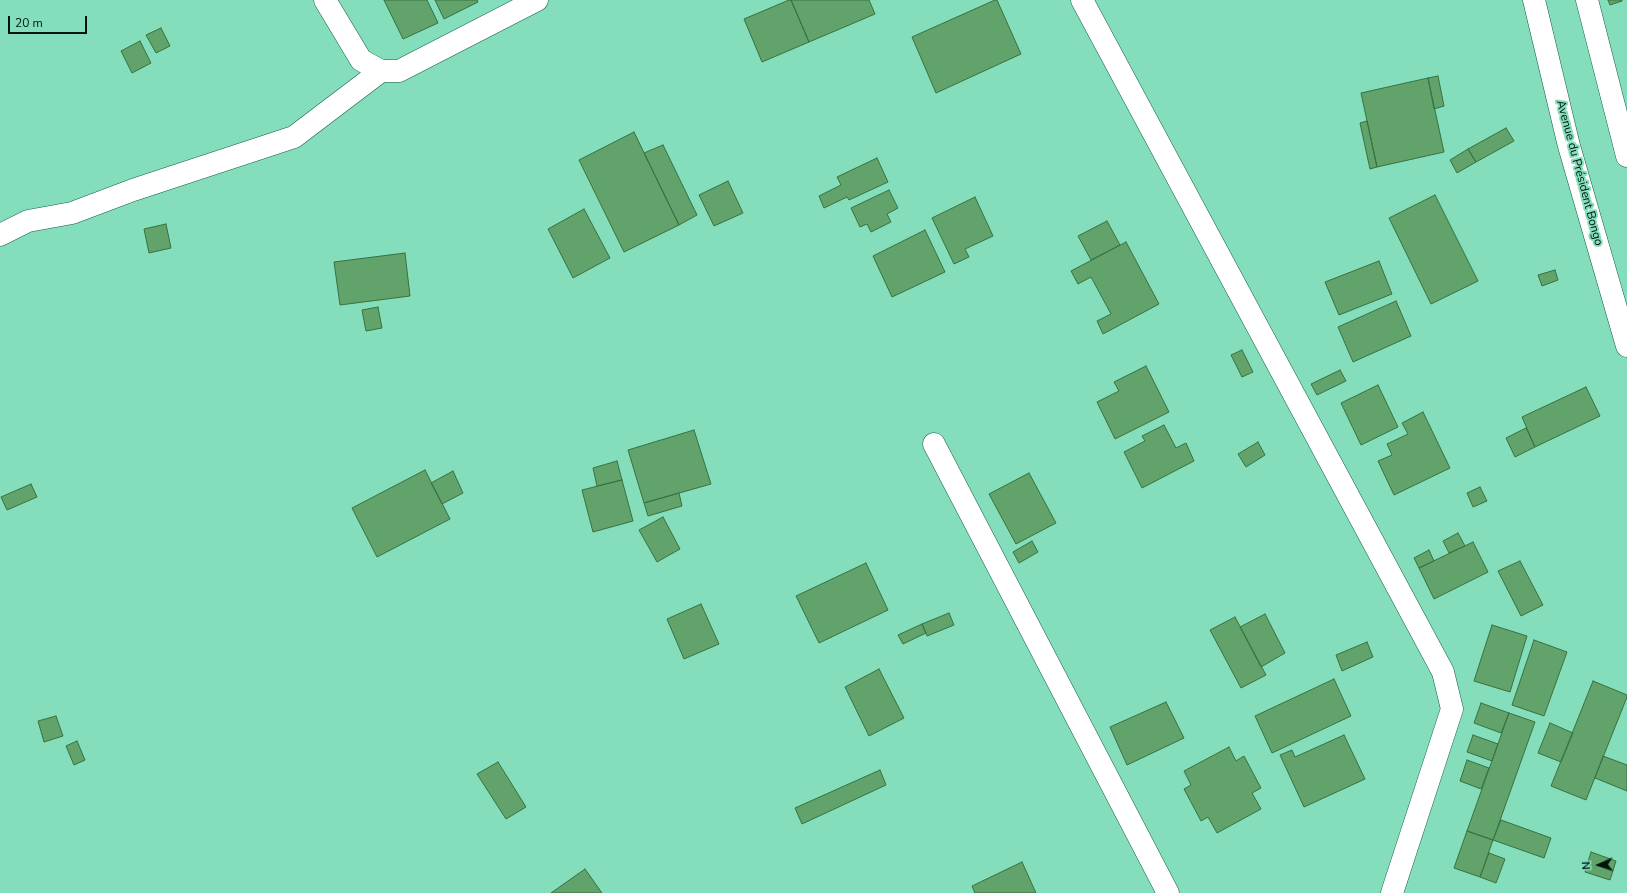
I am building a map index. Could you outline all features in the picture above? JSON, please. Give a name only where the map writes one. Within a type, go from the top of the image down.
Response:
[{"type":"street","points":[[325,0],[361,60],[381,71],[399,71],[537,0]]},
{"type":"street","points":[[1082,0],[1443,672],[1452,709],[1392,893]]},
{"type":"street","name":"Avenue du Président Bongo","points":[[1534,0],[1569,146],[1627,346]]},
{"type":"street","points":[[1587,0],[1627,156]]},
{"type":"street","points":[[0,235],[28,220],[72,213],[133,190],[294,137],[381,71]]},
{"type":"street","points":[[934,444],[1168,893]]},
{"type":"building","points":[[384,0],[427,0],[438,23],[403,39]]},
{"type":"building","points":[[435,0],[477,0],[478,2],[444,19]]},
{"type":"building","points":[[791,0],[809,42],[762,62],[744,19]]},
{"type":"building","points":[[791,0],[869,0],[875,14],[809,42]]},
{"type":"building","points":[[997,0],[1021,54],[936,93],[912,37]]},
{"type":"building","points":[[1608,0],[1622,0],[1622,1],[1610,5]]},
{"type":"building","points":[[161,28],[170,46],[156,53],[146,35]]},
{"type":"building","points":[[140,41],[151,63],[132,73],[121,51]]},
{"type":"building","points":[[1438,76],[1444,106],[1434,109],[1428,78]]},
{"type":"building","points":[[1428,78],[1444,152],[1377,167],[1361,93]]},
{"type":"building","points":[[1367,121],[1377,167],[1370,169],[1360,123]]},
{"type":"building","points":[[1506,128],[1514,141],[1476,162],[1468,149]]},
{"type":"building","points":[[634,132],[679,225],[624,252],[579,160]]},
{"type":"building","points":[[663,145],[697,215],[679,225],[644,153]]},
{"type":"building","points":[[1468,149],[1476,162],[1457,173],[1450,160]]},
{"type":"building","points":[[877,158],[888,182],[849,200],[847,197],[824,208],[819,196],[841,185],[837,177]]},
{"type":"building","points":[[728,181],[743,213],[714,226],[699,195]]},
{"type":"building","points":[[889,190],[898,208],[887,214],[891,222],[871,232],[867,224],[860,227],[851,208]]},
{"type":"building","points":[[1435,195],[1478,281],[1431,304],[1389,218]]},
{"type":"building","points":[[975,197],[993,236],[965,249],[969,257],[954,264],[932,218]]},
{"type":"building","points":[[584,209],[610,258],[573,278],[548,229]]},
{"type":"building","points":[[1107,221],[1120,245],[1091,260],[1078,236]]},
{"type":"building","points":[[166,224],[171,248],[149,253],[144,229]]},
{"type":"building","points":[[925,230],[945,272],[892,297],[873,256]]},
{"type":"building","points":[[1126,242],[1159,304],[1103,334],[1097,321],[1111,314],[1091,277],[1078,284],[1071,271]]},
{"type":"building","points":[[405,253],[410,296],[340,305],[334,262]]},
{"type":"building","points":[[1379,261],[1392,294],[1339,315],[1325,282]]},
{"type":"building","points":[[1555,270],[1558,280],[1542,286],[1538,275]]},
{"type":"building","points":[[1396,301],[1411,336],[1353,362],[1338,327]]},
{"type":"building","points":[[378,307],[382,328],[366,331],[362,310]]},
{"type":"building","points":[[1242,350],[1253,372],[1242,377],[1231,355]]},
{"type":"building","points":[[1146,366],[1169,412],[1115,439],[1097,402],[1119,391],[1114,382]]},
{"type":"building","points":[[1340,370],[1346,381],[1317,395],[1311,384]]},
{"type":"building","points":[[1378,385],[1398,427],[1361,445],[1341,403]]},
{"type":"building","points":[[1586,387],[1600,416],[1535,447],[1522,417]]},
{"type":"building","points":[[1423,412],[1450,468],[1394,495],[1378,461],[1392,455],[1387,444],[1408,434],[1402,423]]},
{"type":"building","points":[[1164,425],[1176,448],[1186,443],[1194,461],[1142,488],[1124,452],[1145,441],[1142,436]]},
{"type":"building","points":[[1526,428],[1535,447],[1515,457],[1506,438]]},
{"type":"building","points":[[694,430],[711,484],[644,503],[628,450]]},
{"type":"building","points":[[1258,442],[1265,455],[1246,467],[1238,454]]},
{"type":"building","points":[[617,461],[622,480],[597,486],[593,468]]},
{"type":"building","points":[[425,470],[450,519],[377,557],[352,508]]},
{"type":"building","points":[[453,471],[463,493],[442,504],[431,483]]},
{"type":"building","points":[[1029,473],[1056,523],[1016,544],[989,494]]},
{"type":"building","points":[[622,480],[633,521],[593,532],[582,490]]},
{"type":"building","points":[[31,484],[37,497],[7,510],[1,497]]},
{"type":"building","points":[[1480,487],[1487,501],[1473,507],[1467,493]]},
{"type":"building","points":[[679,493],[682,506],[648,516],[644,503]]},
{"type":"building","points":[[663,517],[680,549],[657,562],[639,530]]},
{"type":"building","points":[[1458,533],[1465,546],[1449,553],[1443,541]]},
{"type":"building","points":[[1032,541],[1038,552],[1019,563],[1013,552]]},
{"type":"building","points":[[1473,542],[1488,572],[1434,599],[1419,568]]},
{"type":"building","points":[[1429,550],[1434,561],[1419,568],[1414,558]]},
{"type":"building","points":[[1520,561],[1543,605],[1521,616],[1498,571]]},
{"type":"building","points":[[866,563],[888,610],[819,643],[796,596]]},
{"type":"building","points":[[701,604],[719,644],[684,659],[667,619]]},
{"type":"building","points":[[949,613],[954,625],[927,636],[922,624]]},
{"type":"building","points":[[1265,614],[1285,653],[1261,667],[1240,627]]},
{"type":"building","points":[[1235,617],[1266,675],[1241,688],[1210,630]]},
{"type":"building","points":[[922,624],[926,633],[903,644],[898,635]]},
{"type":"building","points":[[1492,625],[1527,636],[1510,692],[1474,681]]},
{"type":"building","points":[[1534,640],[1567,652],[1544,716],[1512,705]]},
{"type":"building","points":[[1367,642],[1373,657],[1342,671],[1336,655]]},
{"type":"building","points":[[879,669],[904,718],[869,736],[845,687]]},
{"type":"building","points":[[1334,679],[1351,716],[1272,753],[1255,716]]},
{"type":"building","points":[[1593,681],[1627,695],[1627,697],[1586,800],[1551,786]]},
{"type":"building","points":[[1166,702],[1184,738],[1127,765],[1110,727]]},
{"type":"building","points":[[1481,703],[1509,713],[1501,733],[1474,723]]},
{"type":"building","points":[[1509,713],[1535,722],[1493,840],[1467,831]]},
{"type":"building","points":[[56,716],[63,736],[44,742],[38,721]]},
{"type":"building","points":[[1550,723],[1573,733],[1561,762],[1538,753]]},
{"type":"building","points":[[1344,735],[1365,779],[1304,807],[1280,755],[1292,750],[1295,757]]},
{"type":"building","points":[[1473,735],[1498,744],[1492,761],[1467,752]]},
{"type":"building","points":[[77,741],[85,760],[74,765],[66,746]]},
{"type":"building","points":[[1229,747],[1236,761],[1244,756],[1261,788],[1252,793],[1261,809],[1217,833],[1208,817],[1201,821],[1184,789],[1191,785],[1184,771]]},
{"type":"building","points":[[1603,756],[1627,765],[1627,791],[1595,778]]},
{"type":"building","points":[[1467,760],[1489,768],[1481,789],[1460,781]]},
{"type":"building","points":[[498,762],[526,807],[506,819],[477,774]]},
{"type":"building","points":[[880,770],[886,785],[802,824],[795,808]]},
{"type":"building","points":[[1501,820],[1551,838],[1544,858],[1493,840]]},
{"type":"building","points":[[1467,831],[1493,840],[1480,877],[1454,868]]},
{"type":"building","points":[[1591,852],[1616,861],[1610,880],[1585,872]]},
{"type":"building","points":[[1489,853],[1505,859],[1496,883],[1480,877]]},
{"type":"building","points":[[1022,862],[1036,893],[975,893],[972,886]]},
{"type":"building","points":[[585,869],[602,893],[551,893]]}]
